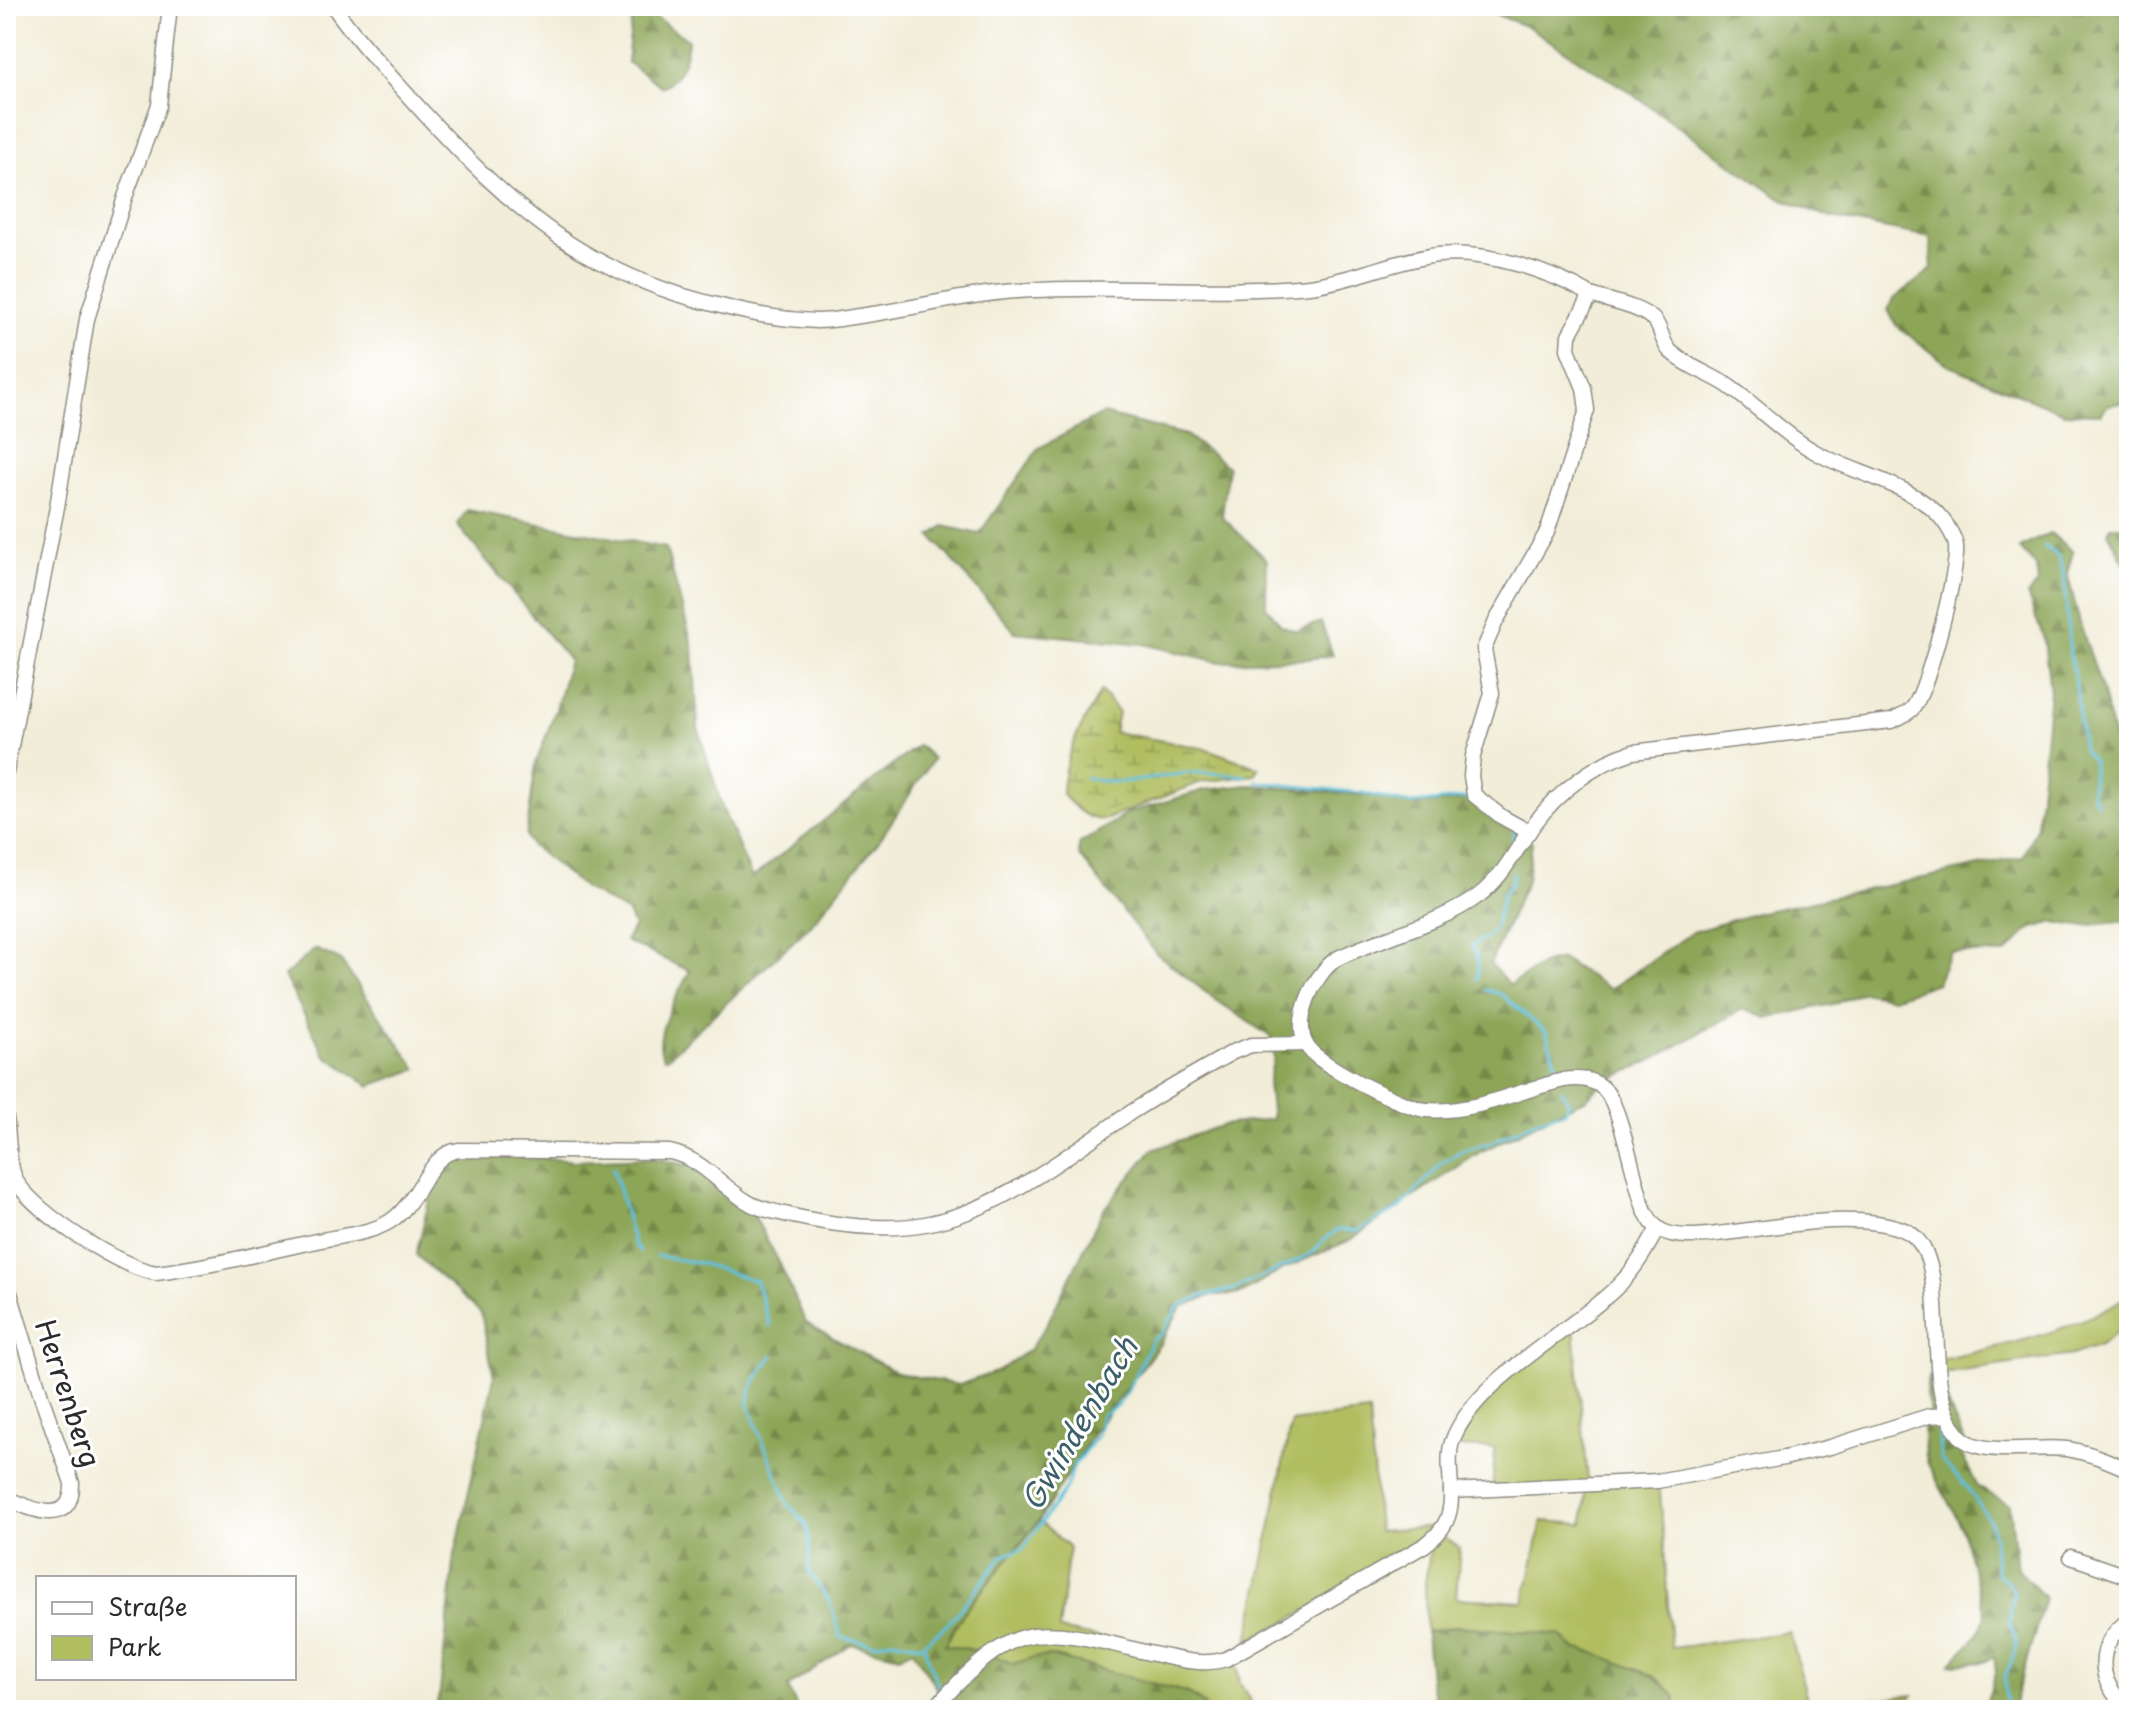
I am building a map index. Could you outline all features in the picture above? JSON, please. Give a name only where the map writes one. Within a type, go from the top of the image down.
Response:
[{"type":"street","points":[[6,772],[57,507],[87,319],[125,197],[159,105],[170,6]]},
{"type":"street","points":[[333,6],[382,67],[467,161],[526,215],[597,262],[635,280],[690,298],[741,311],[817,321],[921,307],[986,293],[1052,288],[1312,285],[1438,255],[1499,261],[1547,273],[1591,295],[1651,318],[1658,324],[1661,338],[1669,350],[1726,385],[1799,442],[1818,454],[1925,503],[1942,519],[1956,546],[1931,666],[1918,699],[1902,716],[1875,724],[1618,756],[1582,777],[1540,817],[1496,880],[1469,902],[1330,962],[1309,997],[1302,1029],[1309,1049],[1329,1064],[1402,1103],[1421,1109],[1463,1107],[1564,1080],[1582,1079],[1598,1084],[1612,1101],[1648,1217],[1658,1228],[1672,1234],[1695,1235],[1854,1222],[1890,1225],[1916,1236],[1928,1254],[1931,1267],[1937,1374],[1947,1415],[1960,1436],[1973,1445],[1986,1448],[2064,1449],[2092,1455],[2129,1470]]},
{"type":"street","points":[[1529,832],[1502,817],[1474,795],[1471,776],[1473,756],[1492,693],[1484,649],[1496,621],[1547,532],[1587,410],[1584,388],[1568,349],[1569,335],[1591,295]]},
{"type":"street","points":[[6,1118],[9,1169],[17,1183],[54,1220],[90,1244],[142,1271],[156,1273],[341,1236],[388,1222],[412,1201],[440,1157],[449,1151],[459,1150],[670,1152],[700,1163],[744,1200],[763,1209],[818,1221],[862,1226],[909,1226],[967,1213],[1004,1196],[1131,1113],[1233,1052],[1251,1045],[1306,1044]]},
{"type":"street","points":[[933,1710],[964,1678],[1001,1648],[1030,1636],[1063,1636],[1196,1661],[1226,1659],[1425,1545],[1446,1524],[1450,1510],[1451,1448],[1472,1410],[1527,1356],[1620,1285],[1635,1267],[1658,1228]]},
{"type":"street","name":"Herrenberg","points":[[6,1280],[42,1399],[72,1483],[72,1493],[67,1502],[52,1513],[33,1510],[6,1498]]},
{"type":"street","points":[[1451,1491],[1657,1481],[1784,1458],[1919,1419],[1947,1415]]},
{"type":"street","points":[[2071,1557],[2129,1577]]},
{"type":"street","points":[[2129,1620],[2114,1631],[2107,1641],[2103,1662],[2111,1688],[2119,1701],[2129,1708]]},
{"type":"green space","points":[[1464,6],[2129,6],[2129,402],[2108,405],[2101,414],[2064,413],[1950,366],[1896,325],[1888,310],[1894,299],[1932,269],[1930,237],[1831,218],[1781,199],[1628,91],[1528,27]]},
{"type":"green space","points":[[644,9],[688,40],[681,68],[662,87],[627,62],[632,17]]},
{"type":"green space","points":[[1102,414],[1186,435],[1228,467],[1222,517],[1267,560],[1266,606],[1281,625],[1296,631],[1321,622],[1333,655],[1308,659],[1220,662],[1143,644],[1015,632],[931,536],[944,526],[979,534],[1039,448]]},
{"type":"green space","points":[[467,510],[666,548],[693,648],[698,728],[723,810],[752,878],[918,745],[933,759],[881,838],[810,926],[668,1057],[664,1058],[661,1049],[663,1027],[690,971],[625,941],[634,926],[628,913],[584,888],[532,846],[526,836],[536,763],[556,709],[569,660],[457,525]]},
{"type":"green space","points":[[2111,526],[2129,526],[2129,572],[2108,532]]},
{"type":"green space","points":[[2050,533],[2073,552],[2067,573],[2102,689],[2121,768],[2129,783],[2129,921],[2079,926],[2054,922],[2030,929],[2005,954],[1950,952],[1937,983],[1893,998],[1863,992],[1837,1003],[1767,1018],[1743,1009],[1650,1061],[1604,1082],[1587,1098],[1480,1152],[1348,1241],[1285,1268],[1241,1294],[1212,1295],[1181,1307],[1160,1344],[1095,1430],[1039,1521],[964,1612],[945,1645],[985,1652],[1013,1664],[1051,1656],[1188,1693],[1206,1710],[931,1710],[941,1696],[913,1650],[899,1656],[851,1644],[788,1687],[798,1710],[435,1710],[440,1691],[455,1554],[494,1377],[481,1313],[416,1255],[429,1201],[458,1149],[574,1161],[650,1158],[694,1166],[752,1212],[780,1264],[806,1323],[897,1373],[959,1385],[998,1371],[1030,1349],[1048,1322],[1103,1210],[1152,1150],[1223,1125],[1272,1119],[1268,1083],[1274,1058],[1271,1037],[1213,998],[1156,953],[1079,855],[1079,844],[1128,813],[1204,790],[1249,785],[1366,795],[1417,805],[1472,799],[1532,842],[1527,880],[1490,964],[1510,985],[1544,963],[1562,959],[1610,989],[1693,932],[1756,913],[2023,857],[2037,826],[2050,691],[2044,639],[2027,595],[2038,584],[2036,566],[2020,548]]},
{"type":"green space","points":[[1101,691],[1118,712],[1114,732],[1207,749],[1259,768],[1255,775],[1201,782],[1107,819],[1093,819],[1062,794],[1066,766],[1075,740]]},
{"type":"green space","points":[[315,949],[340,960],[417,1069],[370,1086],[325,1055],[284,976]]},
{"type":"green space","points":[[2129,1295],[2129,1324],[2100,1345],[2072,1355],[1942,1374],[1941,1360],[2061,1328]]},
{"type":"green space","points":[[1573,1317],[1588,1481],[1659,1476],[1671,1648],[1790,1632],[1809,1707],[1913,1695],[1900,1710],[1676,1710],[1675,1696],[1594,1653],[1573,1648],[1560,1635],[1456,1626],[1426,1632],[1425,1583],[1431,1546],[1248,1641],[1291,1422],[1369,1412],[1378,1531],[1441,1527],[1441,1536],[1460,1548],[1456,1598],[1524,1602],[1542,1521],[1583,1524],[1586,1490],[1492,1495],[1495,1448],[1451,1447],[1471,1407]]},
{"type":"green space","points":[[1935,1374],[1966,1446],[1962,1456],[1978,1487],[2010,1505],[2017,1568],[2045,1598],[2012,1710],[1984,1710],[1996,1672],[1994,1657],[1984,1662],[1950,1664],[1977,1634],[1985,1613],[1961,1526],[1928,1464],[1923,1439],[1924,1424],[1932,1419],[1926,1395],[1928,1377]]},
{"type":"green space","points":[[1039,1521],[1069,1548],[1059,1630],[1195,1657],[1215,1657],[1234,1650],[1240,1683],[1253,1706],[1242,1706],[1238,1710],[1206,1710],[1188,1693],[1051,1656],[1013,1664],[985,1652],[944,1645],[964,1612]]},
{"type":"green space","points":[[1456,1626],[1560,1635],[1573,1648],[1654,1676],[1675,1696],[1676,1710],[1437,1710],[1430,1679],[1426,1632]]},
{"type":"waterway","points":[[2044,546],[2058,556],[2064,575],[2070,655],[2083,750],[2093,761],[2092,794],[2097,803]]},
{"type":"waterway","points":[[1085,777],[1125,782],[1190,773],[1246,776]]},
{"type":"waterway","points":[[1257,782],[1363,793],[1405,803]]},
{"type":"waterway","points":[[1408,804],[1471,798]]},
{"type":"waterway","points":[[1512,847],[1514,830]]},
{"type":"waterway","points":[[1477,979],[1478,961],[1471,945],[1488,937],[1495,927],[1503,894],[1511,884],[1513,873]]},
{"type":"waterway","name":"Gwindenbach","points":[[1486,990],[1501,994],[1546,1032],[1557,1068]]},
{"type":"waterway","name":"Gwindenbach","points":[[940,1692],[923,1644],[948,1624],[1003,1556],[1023,1549],[1066,1488],[1074,1465],[1097,1435],[1102,1415],[1117,1406],[1127,1392],[1152,1340],[1162,1333],[1178,1307],[1202,1296],[1235,1289],[1314,1252],[1323,1240],[1337,1230],[1357,1231],[1400,1208],[1441,1164],[1461,1151],[1492,1142],[1540,1119],[1565,1112],[1569,1103],[1562,1090]]},
{"type":"waterway","points":[[6,1102],[9,1114]]},
{"type":"waterway","points":[[613,1168],[634,1244],[640,1252]]},
{"type":"waterway","points":[[656,1256],[700,1263],[756,1281],[770,1326]]},
{"type":"waterway","points":[[773,1355],[753,1386],[749,1407],[788,1504],[806,1524],[809,1572],[830,1602],[841,1637],[874,1644],[891,1640],[921,1645]]},
{"type":"waterway","points":[[1930,1374],[1936,1410]]},
{"type":"waterway","points":[[1938,1422],[1941,1460],[1967,1487],[1990,1521],[1996,1573],[2014,1591],[2009,1622],[2016,1640],[2016,1652],[2005,1676],[2006,1710]]}]
